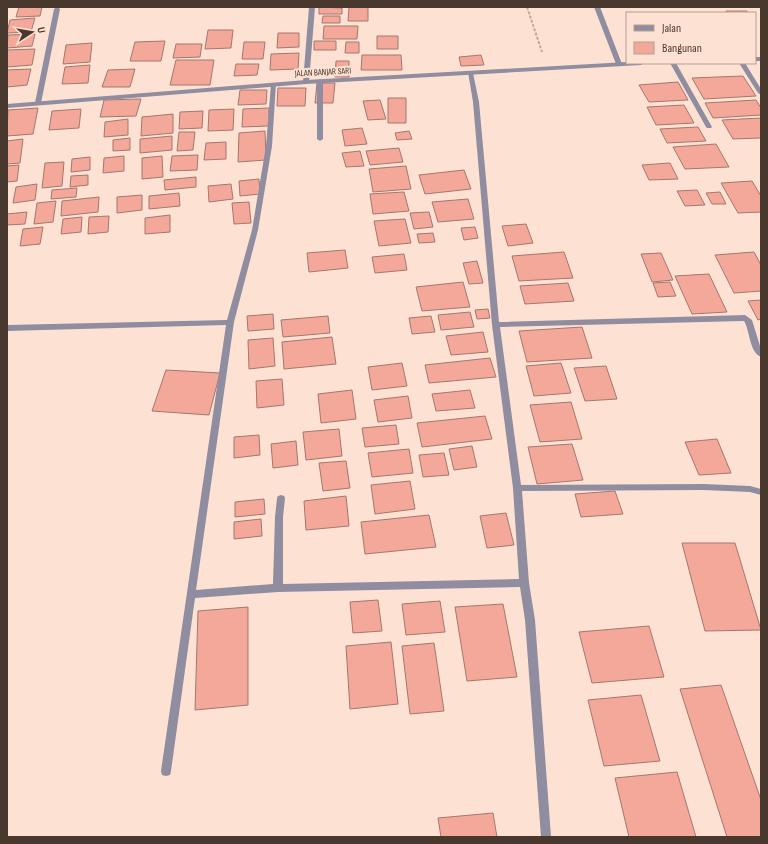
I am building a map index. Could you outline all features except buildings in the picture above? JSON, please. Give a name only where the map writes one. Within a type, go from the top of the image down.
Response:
[{"type":"street","points":[[306,82],[312,7]]},
{"type":"street","points":[[597,7],[619,64]]},
{"type":"street","points":[[38,103],[57,9]]},
{"type":"street","name":"JALAN BANJAR SARI","points":[[7,106],[274,84],[626,64]]},
{"type":"street","points":[[674,64],[709,127]]},
{"type":"street","points":[[743,64],[761,93]]},
{"type":"street","points":[[470,73],[476,102],[496,325],[516,488],[524,583],[530,620],[546,837]]},
{"type":"street","points":[[320,81],[320,139]]},
{"type":"street","points":[[166,771],[230,322],[255,230],[269,146],[274,84]]},
{"type":"street","points":[[496,325],[745,318],[748,320],[758,351],[761,354]]},
{"type":"street","points":[[7,328],[230,322]]},
{"type":"street","points":[[516,488],[704,487],[750,489],[761,492]]},
{"type":"street","points":[[278,588],[279,517],[281,498]]},
{"type":"street","points":[[192,594],[278,588],[524,583]]},
{"type":"path","points":[[527,7],[547,69]]}]
